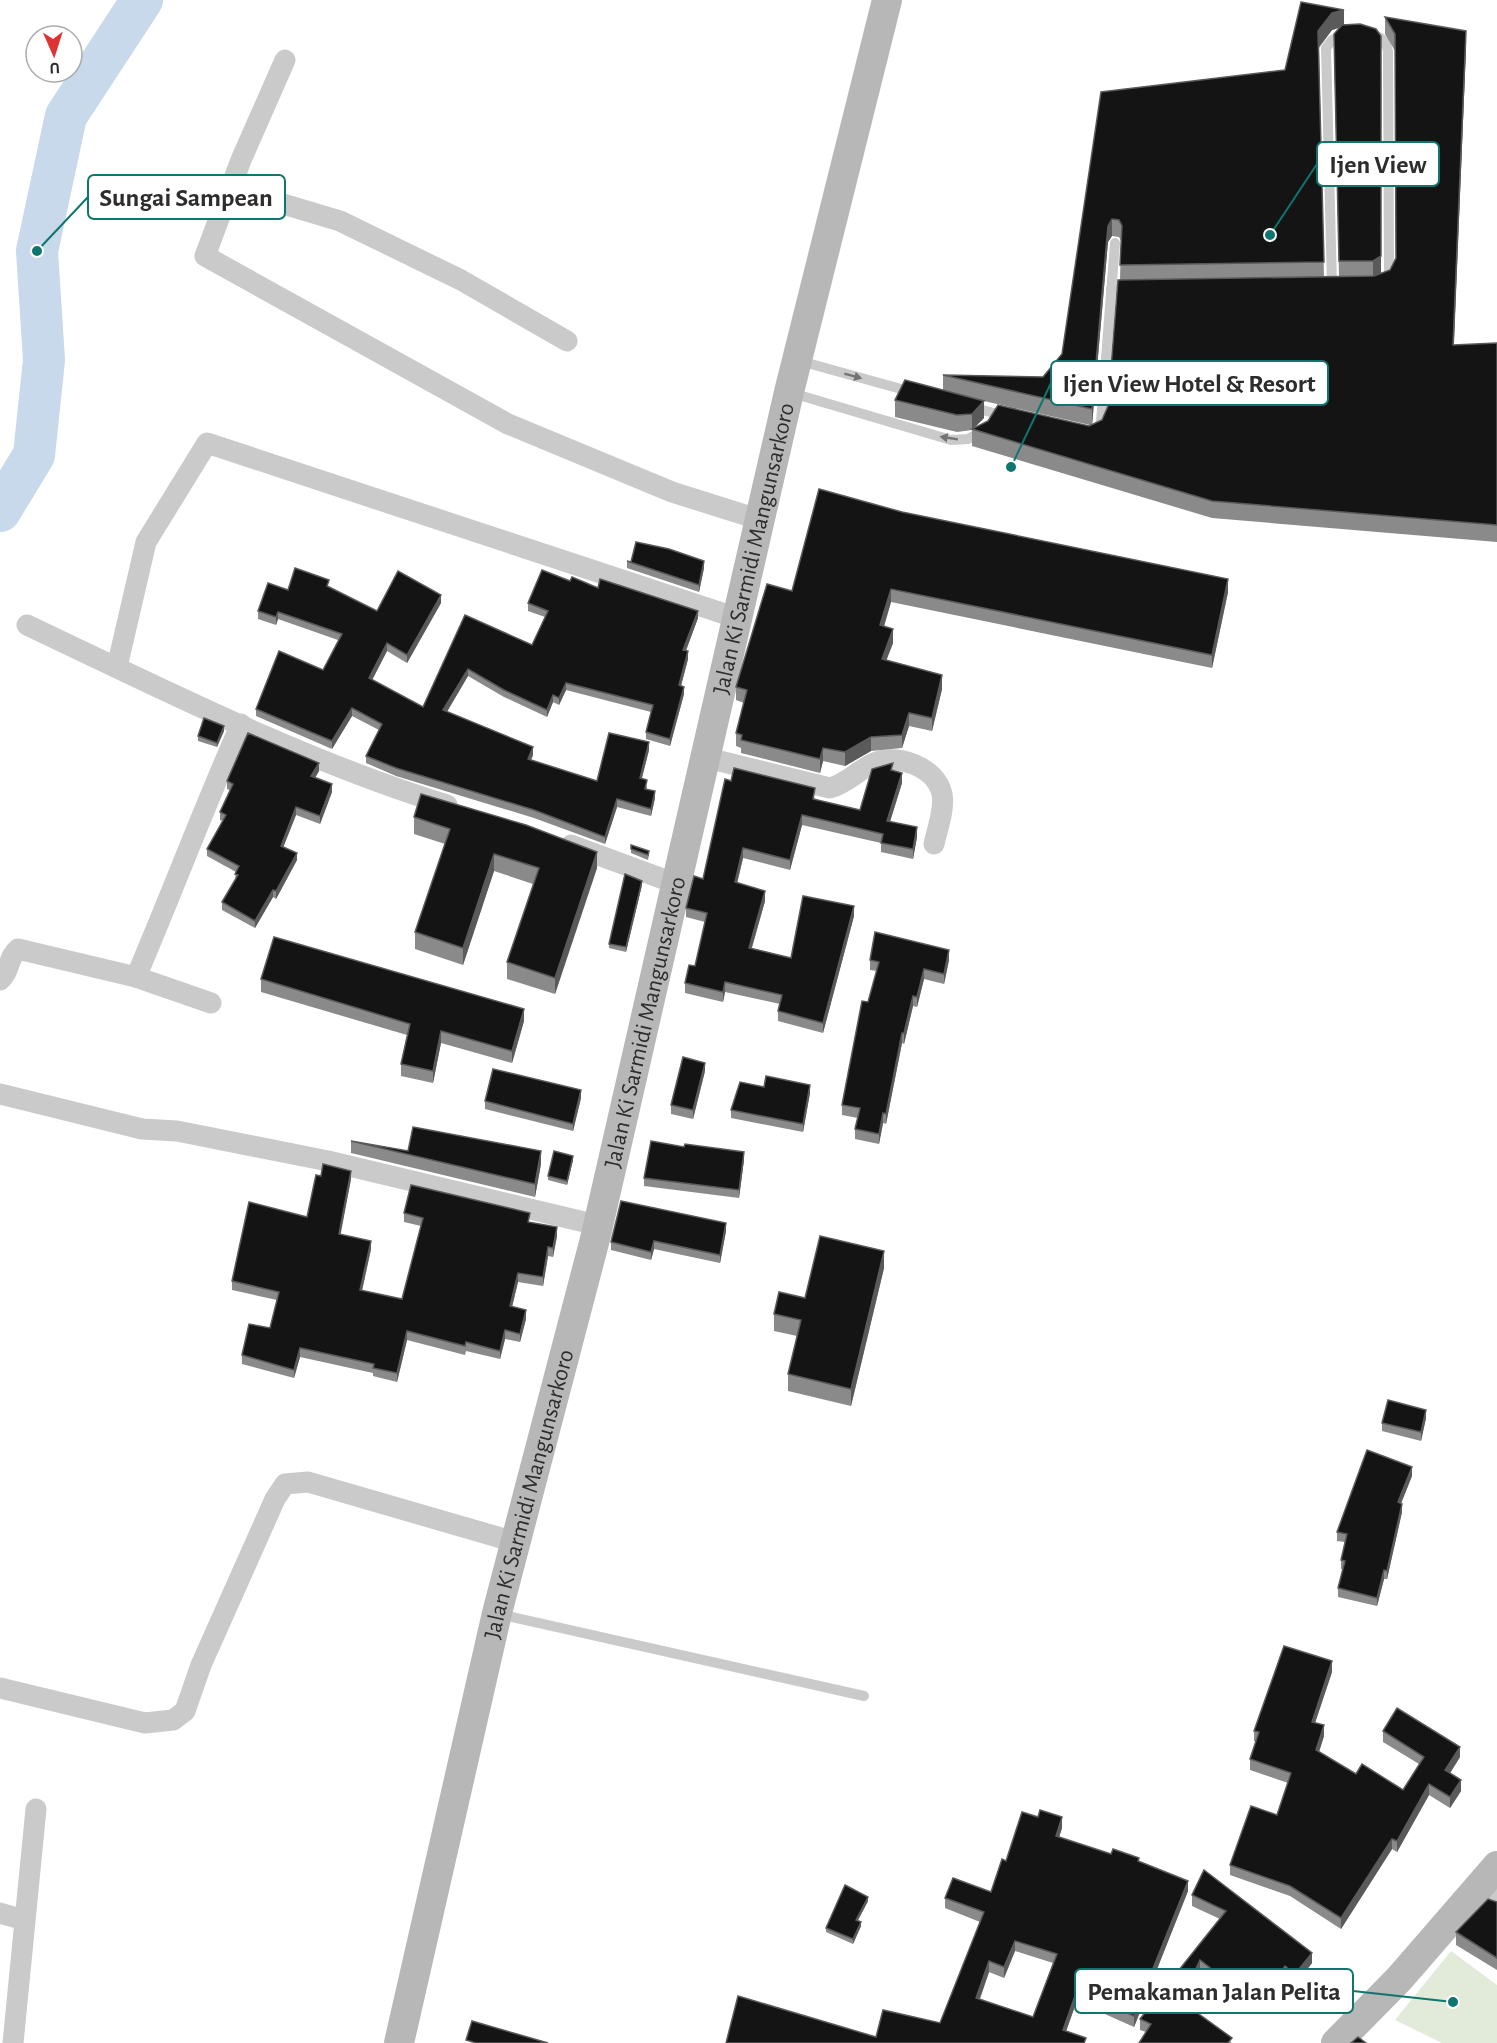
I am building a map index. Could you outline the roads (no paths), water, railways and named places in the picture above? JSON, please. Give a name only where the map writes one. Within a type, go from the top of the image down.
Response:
[{"type":"main road","name":"Jalan Ki Sarmidi Mangunsarkoro","points":[[399,2043],[497,1613],[597,1225],[703,757],[761,520],[789,392],[886,0]]},
{"type":"main road","points":[[1336,2043],[1488,1896],[1497,1866]]},
{"type":"street","points":[[285,60],[230,188],[205,256],[508,424],[672,492],[761,520]]},
{"type":"street","points":[[230,188],[340,220],[461,280],[567,341]]},
{"type":"street","points":[[117,667],[146,542],[207,443],[737,618]]},
{"type":"street","points":[[27,625],[241,724],[392,788],[461,809]]},
{"type":"street","points":[[136,977],[175,887],[208,797],[241,724]]},
{"type":"street","points":[[703,757],[830,788],[844,784],[876,762],[892,759],[907,762],[934,778],[942,795],[934,844]]},
{"type":"street","points":[[552,838],[675,883]]},
{"type":"street","points":[[0,981],[5,975],[12,954],[18,949],[136,977],[211,1003]]},
{"type":"street","points":[[0,1095],[142,1129],[177,1131],[328,1161],[597,1225]]},
{"type":"street","points":[[0,1688],[144,1723],[173,1720],[185,1711],[201,1665],[275,1499],[285,1484],[308,1482],[515,1542]]},
{"type":"street","points":[[9,2034],[36,1809]]},
{"type":"street","points":[[0,1913],[24,1920]]},
{"type":"lane","points":[[1331,286],[1326,48],[1332,40],[1346,34],[1377,35],[1385,40],[1388,51],[1389,275],[1384,282],[1374,285]]},
{"type":"lane","points":[[1081,434],[1091,435],[1098,430],[1101,422],[1115,243]]},
{"type":"lane","points":[[1112,289],[1146,289]]},
{"type":"lane","points":[[797,361],[920,394]]},
{"type":"lane","points":[[789,392],[951,440],[978,436],[988,427],[994,414]]},
{"type":"lane","points":[[962,405],[1015,419]]},
{"type":"lane","points":[[497,1613],[864,1696]]},
{"type":"waterway","points":[[0,511],[34,455],[44,360],[37,251],[66,116],[142,0]]},
{"type":"place","name":"Ijen View","points":[[1270,235]]},
{"type":"place","name":"Sungai Sampean","points":[[37,251]]},
{"type":"place","name":"Ijen View Hotel & Resort","points":[[1011,467]]},
{"type":"place","name":"Pemakaman Jalan Pelita","points":[[1453,2002]]}]
